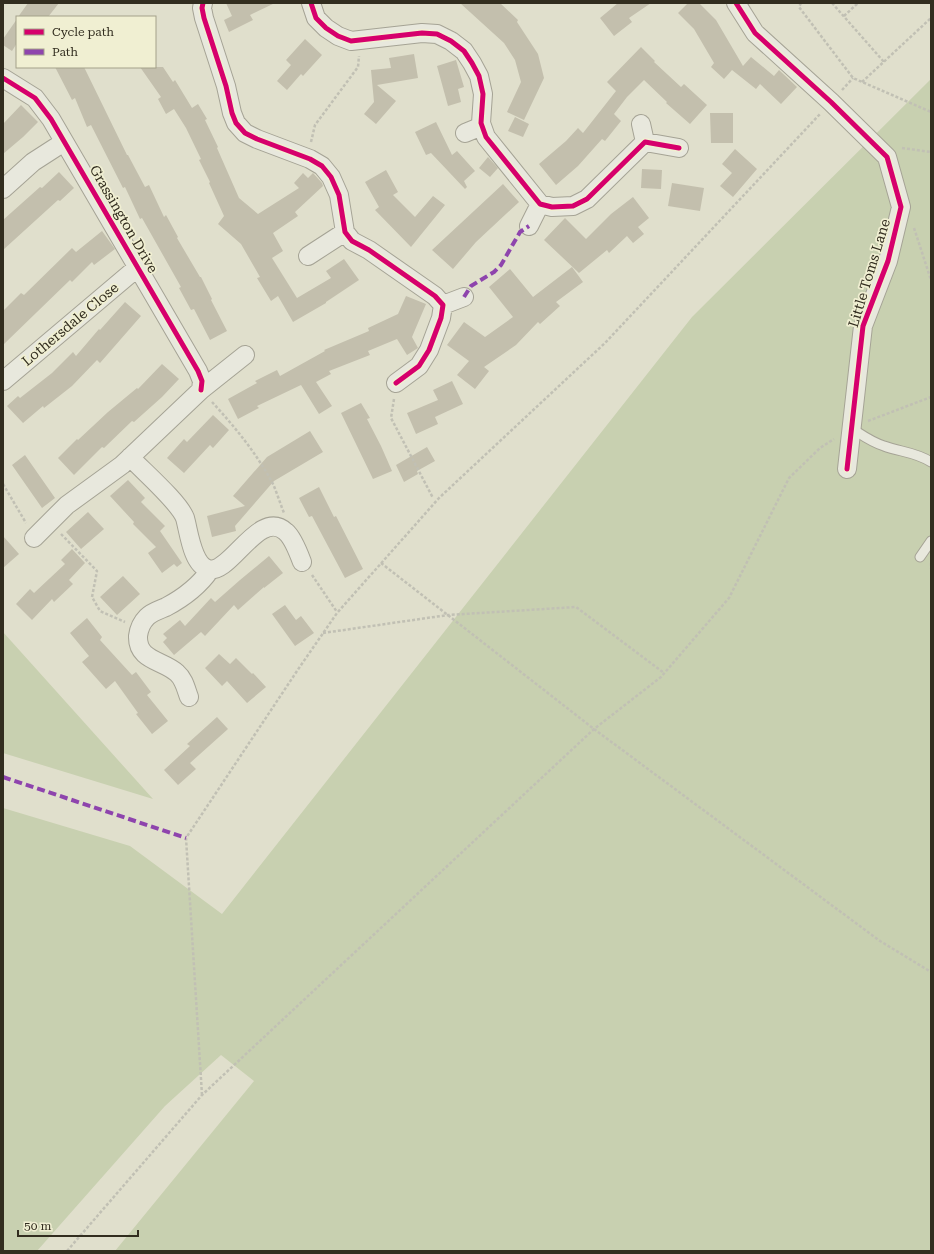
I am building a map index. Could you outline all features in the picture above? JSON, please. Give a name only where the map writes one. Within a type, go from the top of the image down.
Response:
[{"type":"street","points":[[203,3],[202,8],[204,18],[226,86],[236,124],[251,136],[310,159],[322,166],[331,177],[339,195],[345,232],[352,241],[369,250],[435,296],[443,305]]},
{"type":"street","points":[[311,3],[316,18],[326,28],[338,36],[351,41],[422,33],[437,34],[451,41],[464,51],[472,62],[479,76],[483,94],[481,123],[486,137],[540,204],[552,207],[572,206],[587,198],[645,142]]},
{"type":"street","name":"Little Toms Lane","points":[[736,3],[755,33],[831,102],[887,157],[900,207],[888,261],[863,326],[846,469]]},
{"type":"street","name":"Grassington Drive","points":[[3,78],[35,98],[51,119],[198,371],[202,381],[201,390]]},
{"type":"street","points":[[641,124],[645,142]]},
{"type":"street","points":[[465,133],[482,126]]},
{"type":"street","points":[[3,189],[42,155],[64,142]]},
{"type":"street","points":[[645,142],[679,148]]},
{"type":"street","points":[[529,226],[540,204]]},
{"type":"street","points":[[308,256],[345,232]]},
{"type":"street","name":"Lothersdale Close","points":[[3,381],[138,267]]},
{"type":"street","points":[[443,305],[464,297]]},
{"type":"street","points":[[396,383],[419,366],[429,350],[441,318],[443,305]]},
{"type":"street","points":[[34,538],[67,505],[122,465],[201,390],[245,355]]},
{"type":"street","points":[[130,458],[174,501],[184,517],[190,542],[203,567],[210,570],[218,568],[263,529],[273,527],[280,528],[287,533],[302,562]]},
{"type":"street","points":[[189,698],[184,682],[177,673],[150,657],[140,649],[138,642],[140,629],[142,622],[150,614],[167,606],[188,593],[204,579],[210,570]]},
{"type":"lane","points":[[851,428],[867,440],[885,447],[923,456],[931,462]]},
{"type":"lane","points":[[920,557],[931,541]]},
{"type":"path","points":[[801,3],[799,7],[852,78],[931,112]]},
{"type":"path","points":[[832,3],[884,62]]},
{"type":"path","points":[[844,16],[858,3]]},
{"type":"path","points":[[862,82],[931,18]]},
{"type":"path","points":[[310,144],[315,125],[358,67],[361,40]]},
{"type":"path","points":[[202,1095],[186,838],[337,613],[439,498],[606,343],[831,102]]},
{"type":"path","points":[[900,207],[908,211],[931,280]]},
{"type":"path","points":[[396,383],[391,418],[433,498]]},
{"type":"path","points":[[201,390],[238,431],[273,485],[284,513],[287,533]]},
{"type":"path","points":[[67,1251],[202,1095],[594,730],[661,677],[729,598],[789,478],[820,448],[851,428],[931,397]]},
{"type":"path","points":[[3,484],[34,538]]},
{"type":"path","points":[[50,522],[97,572],[92,598],[100,611],[140,629]]},
{"type":"path","points":[[302,562],[337,613]]},
{"type":"path","points":[[381,563],[594,730],[880,941],[931,972]]},
{"type":"path","points":[[323,634],[448,615],[576,608],[664,673]]},
{"type":"green space","points":[[931,79],[931,1251],[115,1251],[254,1081],[221,1055],[165,1106],[37,1251],[3,1251],[3,808],[130,846],[222,914],[692,317]]},
{"type":"green space","points":[[3,632],[153,799],[3,753]]},
{"type":"building","points":[[28,3],[59,3],[49,16],[19,16]]},
{"type":"building","points":[[226,3],[275,3],[250,15],[253,20],[229,32],[224,20],[232,16]]},
{"type":"building","points":[[460,3],[500,3],[518,20],[517,22],[538,54],[544,78],[524,120],[507,112],[521,82],[515,60],[504,43]]},
{"type":"building","points":[[618,3],[651,3],[629,18],[632,22],[614,36],[600,18]]},
{"type":"building","points":[[688,3],[699,3],[716,20],[743,66],[751,57],[774,76],[779,70],[797,87],[781,104],[760,84],[756,89],[732,70],[724,79],[711,67],[714,63],[694,29],[678,13]]},
{"type":"building","points":[[16,20],[16,45],[12,51],[3,45],[3,39]]},
{"type":"building","points":[[305,39],[322,55],[303,76],[301,74],[287,90],[277,81],[291,65],[286,60]]},
{"type":"building","points":[[641,47],[655,61],[654,62],[681,87],[684,84],[707,105],[690,124],[666,103],[667,102],[644,80],[627,97],[614,114],[621,121],[605,141],[602,139],[578,166],[556,185],[539,164],[566,141],[578,128],[583,133],[616,91],[607,82]]},
{"type":"building","points":[[414,54],[418,78],[377,85],[396,101],[376,124],[364,114],[374,102],[371,70],[391,68],[389,58]]},
{"type":"building","points":[[456,60],[464,87],[458,89],[461,102],[448,106],[437,66]]},
{"type":"building","points":[[163,67],[173,82],[175,80],[192,108],[198,104],[207,119],[205,120],[239,198],[258,214],[299,188],[294,183],[303,173],[308,178],[313,173],[322,183],[323,186],[295,212],[298,216],[273,233],[283,251],[272,258],[297,298],[331,278],[326,271],[344,259],[359,280],[326,303],[293,322],[278,296],[271,301],[257,278],[260,277],[241,244],[218,224],[224,216],[199,160],[201,159],[186,128],[174,109],[166,114],[158,99],[161,97],[141,68]]},
{"type":"building","points":[[56,68],[84,68],[127,155],[145,187],[149,185],[164,217],[166,215],[178,237],[177,238],[201,277],[227,331],[210,340],[194,309],[191,310],[179,288],[181,287],[142,218],[140,219],[125,187],[123,188],[91,125],[87,127],[75,98],[72,100]]},
{"type":"building","points":[[21,105],[38,122],[3,154],[3,124]]},
{"type":"building","points":[[710,113],[733,113],[733,143],[711,143]]},
{"type":"building","points":[[515,117],[529,124],[523,137],[508,131]]},
{"type":"building","points":[[436,122],[452,155],[457,151],[475,171],[464,181],[467,187],[465,189],[431,153],[426,155],[415,132]]},
{"type":"building","points":[[735,149],[757,169],[733,197],[720,186],[732,173],[722,164]]},
{"type":"building","points":[[488,157],[498,168],[490,177],[479,168]]},
{"type":"building","points":[[642,169],[662,170],[661,189],[641,188]]},
{"type":"building","points":[[386,170],[398,192],[393,195],[415,217],[433,196],[445,205],[411,247],[375,210],[379,207],[365,182]]},
{"type":"building","points":[[59,172],[74,188],[60,201],[58,200],[3,250],[3,220]]},
{"type":"building","points":[[672,183],[704,188],[700,211],[668,206]]},
{"type":"building","points":[[503,184],[519,202],[476,242],[453,269],[432,250]]},
{"type":"building","points":[[633,197],[649,218],[638,227],[644,234],[633,243],[627,236],[609,253],[607,250],[579,273],[544,240],[565,218],[586,239],[611,214]]},
{"type":"building","points":[[102,231],[115,249],[94,265],[92,262],[72,282],[70,280],[3,345],[3,311],[21,293],[24,295],[72,248],[76,252]]},
{"type":"building","points":[[572,267],[583,282],[556,302],[560,306],[540,324],[538,322],[516,345],[484,367],[489,371],[475,389],[457,375],[469,361],[447,345],[464,322],[485,337],[513,317],[489,287],[510,269],[533,297]]},
{"type":"building","points":[[406,296],[426,304],[412,337],[418,348],[407,355],[397,339],[368,351],[370,355],[329,371],[331,374],[316,382],[332,406],[319,414],[301,385],[257,406],[259,408],[238,419],[228,399],[257,383],[255,381],[277,370],[280,376],[325,351],[324,350],[369,331],[368,328],[398,314]]},
{"type":"building","points":[[125,302],[141,316],[100,363],[97,360],[72,386],[44,408],[43,406],[23,423],[7,406],[18,396],[20,398],[52,373],[73,352],[76,356]]},
{"type":"building","points":[[162,364],[179,379],[162,397],[134,422],[132,421],[104,448],[102,447],[74,475],[58,458],[108,412],[137,388],[138,389]]},
{"type":"building","points":[[452,381],[463,404],[435,417],[438,424],[416,434],[407,413],[438,400],[433,390]]},
{"type":"building","points":[[361,403],[370,418],[367,419],[392,471],[373,479],[341,413]]},
{"type":"building","points":[[213,415],[229,430],[213,448],[210,445],[184,473],[167,458],[184,439],[187,442]]},
{"type":"building","points":[[310,431],[323,452],[274,481],[235,526],[236,531],[212,537],[207,516],[245,506],[233,496],[267,457]]},
{"type":"building","points":[[427,447],[435,461],[417,471],[418,474],[404,482],[396,465]]},
{"type":"building","points":[[25,455],[55,498],[42,508],[12,465]]},
{"type":"building","points":[[128,480],[145,498],[141,502],[165,526],[160,531],[182,563],[177,567],[174,564],[162,573],[148,553],[156,547],[133,524],[134,522],[110,496]]},
{"type":"building","points":[[319,487],[334,517],[336,516],[363,569],[345,578],[312,516],[309,517],[299,498]]},
{"type":"building","points":[[88,512],[104,529],[81,549],[66,532]]},
{"type":"building","points":[[3,536],[19,554],[3,568]]},
{"type":"building","points":[[72,549],[85,563],[69,580],[73,584],[54,602],[52,599],[32,620],[16,604],[30,589],[34,593],[65,564],[61,560]]},
{"type":"building","points":[[269,556],[283,573],[264,587],[238,610],[234,605],[205,636],[201,632],[174,655],[163,642],[167,638],[163,634],[180,620],[185,626],[211,598],[215,602]]},
{"type":"building","points":[[123,576],[140,594],[117,615],[100,597]]},
{"type":"building","points":[[285,605],[296,620],[301,616],[314,633],[295,646],[272,614]]},
{"type":"building","points":[[87,618],[102,637],[100,640],[132,675],[136,672],[151,692],[147,695],[168,721],[152,734],[136,714],[138,713],[115,681],[106,689],[82,662],[89,656],[70,633]]},
{"type":"building","points":[[219,654],[230,664],[236,658],[266,687],[247,703],[227,681],[222,686],[205,668]]},
{"type":"building","points":[[217,717],[228,729],[190,763],[196,769],[178,785],[164,770],[190,746],[187,744]]},
{"type":"marked path","points":[[464,297],[471,286],[494,272],[501,265],[520,232],[529,226]]},
{"type":"marked path","points":[[3,777],[186,838]]},
{"type":"cycle path","points":[[203,3],[202,8],[204,18],[226,86],[232,113],[236,123],[245,133],[310,159],[322,166],[331,177],[339,195],[345,232],[352,241],[369,250],[435,296],[443,305],[441,318],[429,350],[419,366],[396,383]]},
{"type":"cycle path","points":[[311,3],[316,18],[326,28],[338,36],[351,41],[422,33],[437,34],[451,41],[464,51],[479,76],[483,94],[481,123],[486,137],[540,204],[552,207],[573,206],[587,199],[645,142],[679,148]]},
{"type":"cycle path","points":[[736,3],[755,33],[831,102],[887,157],[901,207],[888,261],[863,326],[847,469]]},
{"type":"cycle path","points":[[3,78],[35,98],[51,119],[198,371],[202,381],[201,390]]}]
